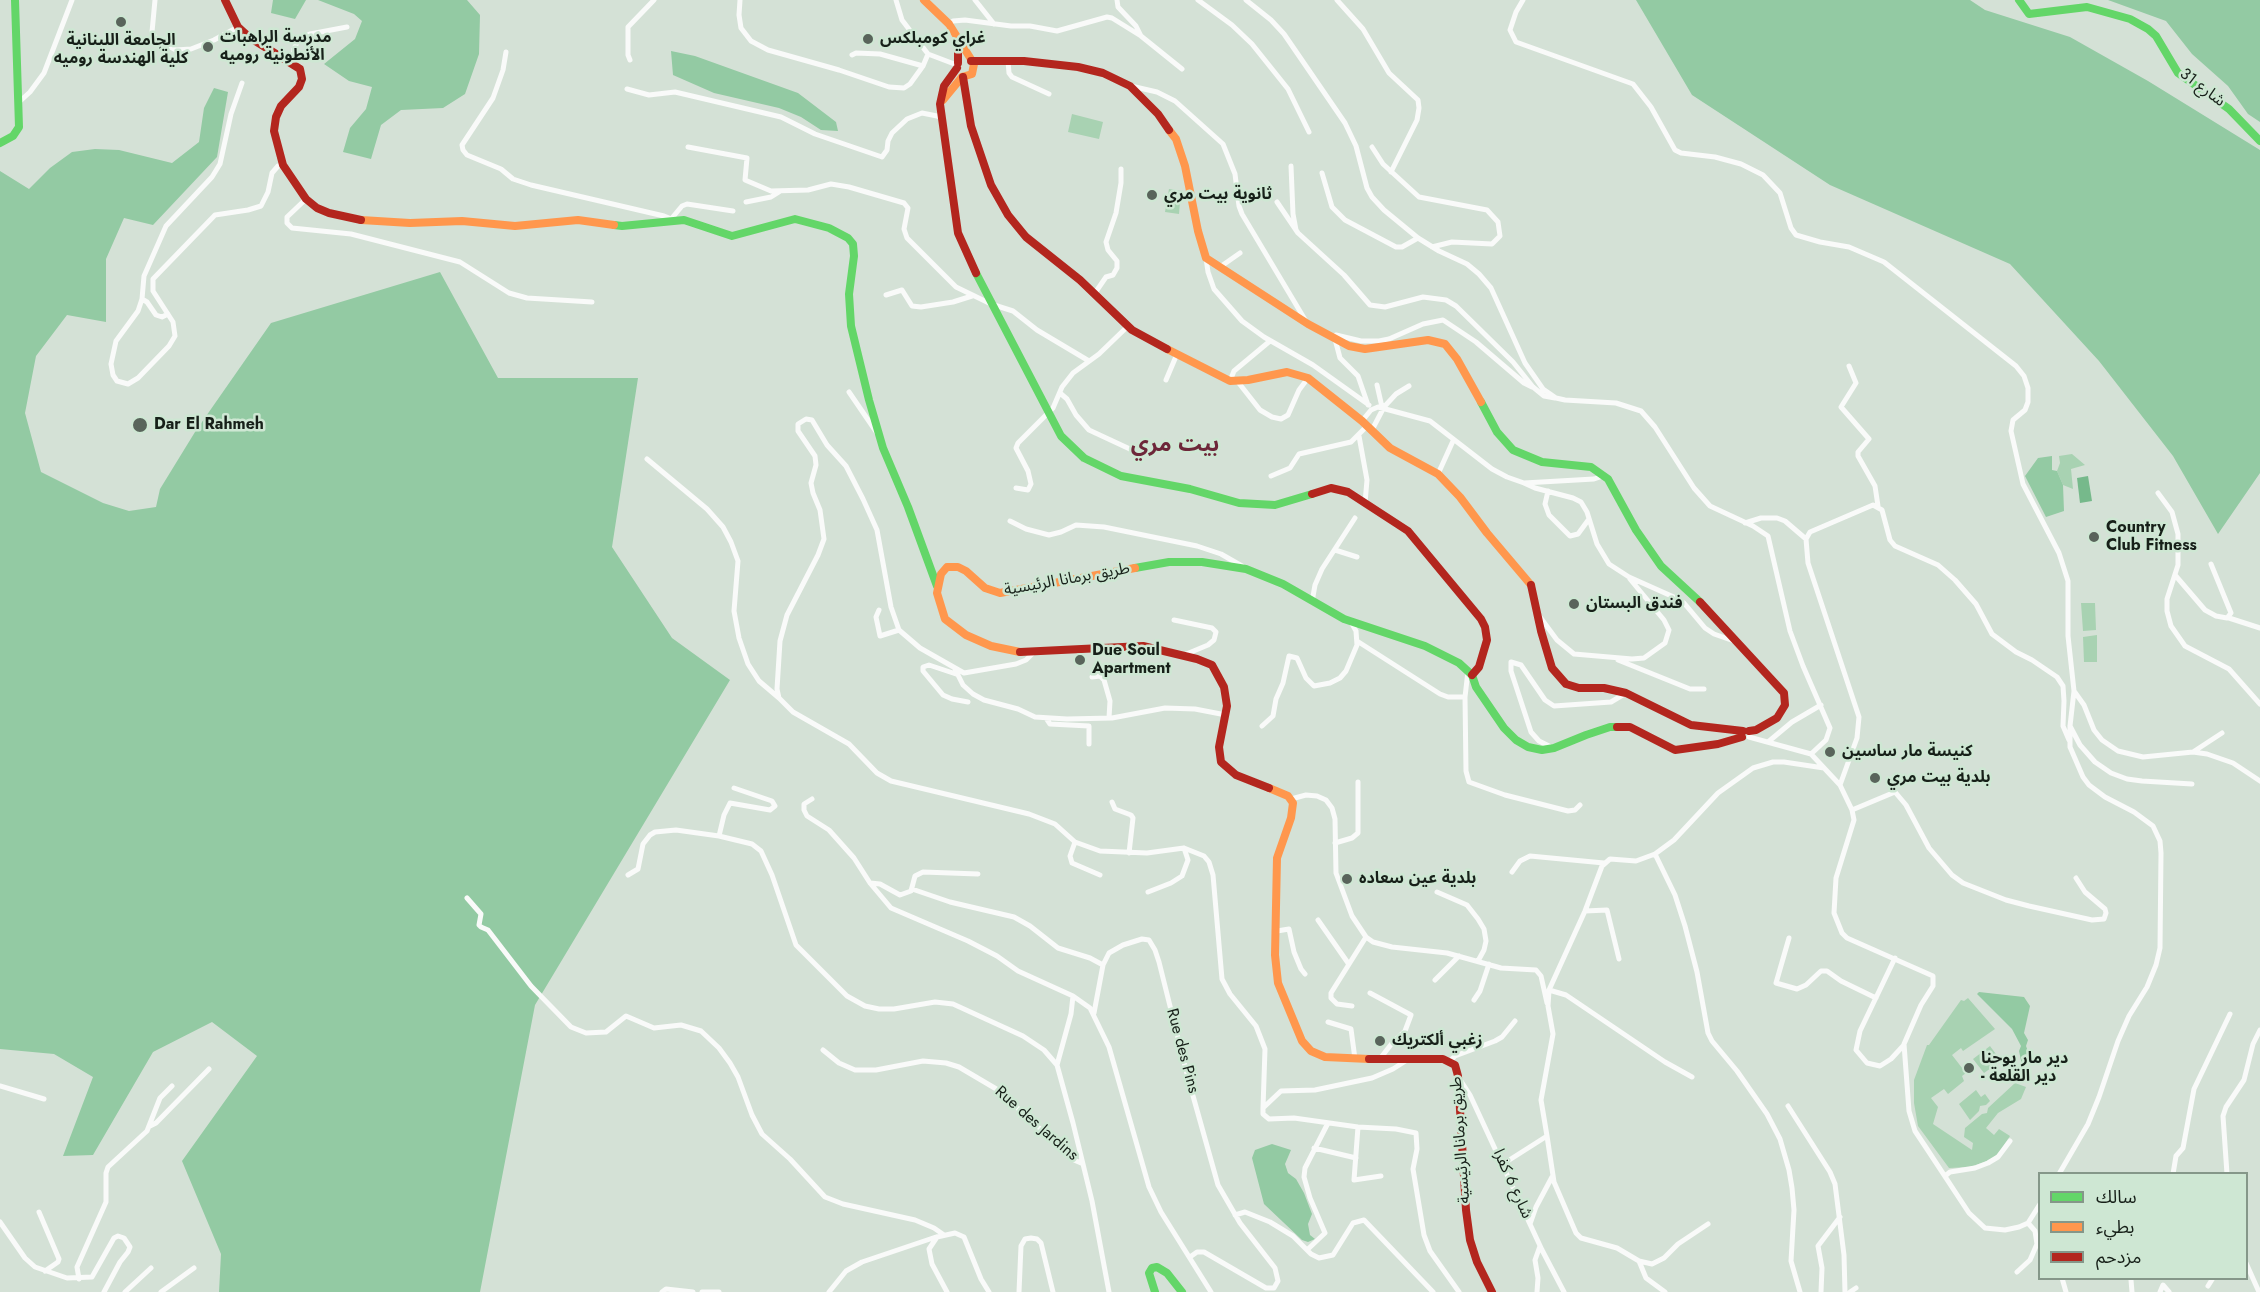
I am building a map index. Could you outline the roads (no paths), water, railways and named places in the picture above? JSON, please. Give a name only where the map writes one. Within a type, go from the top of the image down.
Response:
[{"type":"street","points":[[0,143],[17,133],[19,121],[15,0]]},
{"type":"street","points":[[18,103],[30,92],[44,73],[72,0]]},
{"type":"street","points":[[155,0],[152,32],[157,40],[172,49],[191,49],[238,27]]},
{"type":"street","points":[[225,0],[238,27],[264,47],[300,69],[301,83],[281,106],[274,126],[276,144],[283,165],[306,199],[317,208],[329,213],[366,221],[436,223],[462,221],[515,226],[558,220],[578,220],[622,226],[684,220],[732,236],[795,219],[829,228],[848,238],[853,243],[854,256],[849,294],[851,326],[879,434],[937,587],[939,604],[945,619],[955,628],[975,639],[999,648],[1033,653],[1136,646],[1161,649],[1212,665],[1224,687],[1226,715],[1218,752],[1224,766],[1236,775],[1291,799],[1317,795],[1326,800],[1334,813],[1336,873],[1352,916],[1366,937],[1373,942],[1392,947],[1459,956],[1507,969],[1538,971],[1553,1034],[1541,1100],[1552,1176],[1579,1236],[1617,1248],[1639,1261],[1652,1264],[1658,1262],[1708,1224]]},
{"type":"street","points":[[630,60],[627,55],[628,27],[654,0]]},
{"type":"street","points":[[740,0],[739,21],[744,34],[751,42],[768,50],[899,88],[910,84],[923,66],[928,54]]},
{"type":"street","points":[[896,0],[902,20],[928,54],[957,65]]},
{"type":"street","points":[[924,0],[950,24],[972,66],[967,102]]},
{"type":"street","points":[[975,0],[994,24]]},
{"type":"street","points":[[1117,0],[1118,7],[1136,26],[1141,36]]},
{"type":"street","points":[[1198,0],[1232,25],[1252,44],[1288,89],[1309,132]]},
{"type":"street","points":[[1246,0],[1284,34],[1345,123],[1354,141],[1367,188],[1372,197],[1418,238],[1467,264],[1479,273],[1491,288],[1530,371],[1543,389],[1556,398]]},
{"type":"street","points":[[1337,0],[1363,29],[1389,73],[1418,100],[1417,120],[1391,172]]},
{"type":"street","points":[[1523,0],[1510,30],[1516,42],[1633,84],[1652,107],[1675,150],[1741,164],[1762,175],[1772,183],[1782,198],[1791,228],[1796,235],[1849,247],[1884,262],[2021,371],[2028,388],[2028,402],[2025,410],[2013,420],[2011,431],[2023,484],[2065,568],[2068,581],[2068,636],[2074,691],[2070,741]]},
{"type":"street","name":"شارع 31","points":[[2019,0],[2025,12],[2029,14],[2087,7],[2130,19],[2148,29],[2156,36],[2178,73],[2229,109],[2260,141]]},
{"type":"street","points":[[950,24],[956,20],[1030,26],[1057,32],[1107,17],[1141,36],[1182,69]]},
{"type":"street","points":[[292,63],[294,49],[299,38],[347,27]]},
{"type":"street","points":[[958,41],[958,73],[963,77],[971,126],[991,185],[1008,215],[1031,243],[1095,293],[1141,336],[1234,381],[1260,410],[1272,417],[1281,419],[1288,415],[1299,390],[1308,378]]},
{"type":"street","points":[[506,52],[503,70],[492,98],[462,145],[467,155],[501,170],[513,179],[531,185],[674,220]]},
{"type":"street","points":[[852,56],[856,53],[880,54],[923,66]]},
{"type":"street","points":[[972,66],[962,60],[957,65],[944,86],[940,104],[958,232],[991,304],[1058,431],[1078,454],[1121,476],[1190,489],[1249,505],[1275,505],[1330,488],[1348,492],[1408,531],[1481,619],[1487,636],[1479,667],[1469,674],[1465,697],[1466,771],[1469,782],[1505,795],[1569,811],[1577,810],[1580,805]]},
{"type":"street","points":[[940,104],[972,66],[1008,61],[1092,69],[1130,86],[1157,92],[1175,100],[1223,144],[1233,168],[1242,214],[1308,324]]},
{"type":"street","points":[[1008,61],[1010,76],[1049,94]]},
{"type":"street","points":[[242,83],[228,124],[220,164],[212,177],[166,226],[144,276],[142,299],[138,311],[120,332],[113,348],[112,370],[115,379],[128,384],[138,378],[173,341],[175,329],[153,291],[151,284],[153,279],[215,214],[261,206],[268,192],[272,173],[278,166],[283,165]]},
{"type":"street","points":[[1130,86],[1158,114],[1176,140],[1185,166],[1209,279],[1219,297],[1242,321],[1270,341],[1313,365],[1371,406],[1383,407],[1432,422],[1453,441],[1499,473],[1532,487],[1581,502],[1605,560],[1629,578],[1668,627],[1667,638],[1662,646],[1644,658],[1571,653],[1557,640],[1537,614]]},
{"type":"street","points":[[627,89],[650,95],[675,92],[781,117],[815,134],[882,157],[887,150],[892,133],[907,119],[922,113],[942,117]]},
{"type":"street","points":[[688,147],[747,158],[745,180],[753,185],[779,191],[808,190],[831,184],[904,203],[908,208],[904,229],[907,238],[956,287],[991,304],[1013,310],[1037,330],[1089,361]]},
{"type":"street","points":[[1372,147],[1391,172],[1419,197],[1486,210],[1498,222],[1500,236],[1492,244],[1452,242],[1432,247]]},
{"type":"street","points":[[1291,166],[1293,214],[1298,233]]},
{"type":"street","points":[[1095,293],[1106,277],[1113,275],[1117,268],[1117,261],[1108,250],[1106,242],[1118,205],[1120,169]]},
{"type":"street","points":[[1322,174],[1332,207],[1345,220],[1396,247],[1402,247],[1418,238]]},
{"type":"street","points":[[746,202],[771,197],[779,191]]},
{"type":"street","points":[[306,199],[287,217],[286,223],[292,228],[351,234],[459,262],[509,293],[527,298],[592,302]]},
{"type":"street","points":[[1277,202],[1298,233],[1333,264],[1366,301],[1373,306],[1385,307],[1423,297],[1438,297],[1452,303],[1513,362],[1533,387]]},
{"type":"street","points":[[674,220],[682,206],[687,204],[732,211]]},
{"type":"street","points":[[1220,267],[1240,254]]},
{"type":"street","points":[[1206,258],[1308,324],[1349,346],[1365,349],[1428,340],[1445,344],[1456,358],[1497,432],[1513,450],[1542,462],[1590,467],[1610,482],[1636,530],[1661,566],[1688,589],[1739,642],[1786,698],[1783,711],[1777,718],[1756,730],[1718,744],[1675,750],[1630,727],[1610,727],[1554,748],[1536,750],[1516,740],[1498,719],[1469,674]]},
{"type":"street","points":[[886,295],[902,290],[912,306],[921,307],[953,302],[972,296]]},
{"type":"street","points":[[142,299],[156,315],[162,317],[168,314]]},
{"type":"street","points":[[1335,339],[1337,335],[1367,342],[1379,341],[1423,324],[1443,320],[1485,350],[1521,381],[1544,396],[1577,402],[1624,404],[1641,411],[1655,427],[1700,496],[1710,506],[1765,533],[1770,541],[1791,631],[1830,732],[1822,745],[1811,754]]},
{"type":"street","points":[[1016,488],[1028,490],[1031,484],[1028,471],[1016,445],[1048,414],[1073,373],[1128,326]]},
{"type":"street","points":[[1335,339],[1340,358],[1358,376],[1371,406],[1367,426]]},
{"type":"street","points":[[1234,381],[1234,371],[1270,341]]},
{"type":"street","points":[[1166,380],[1177,354]]},
{"type":"street","points":[[1849,366],[1856,383],[1841,407],[1869,439],[1858,452],[1858,456],[1875,486],[1878,506],[1882,510],[1890,540],[1895,546],[1938,565],[1955,579],[1976,604],[1992,634],[2057,677],[2063,686],[2063,726],[2070,741],[2074,759],[2089,785],[2153,826],[2160,841],[2162,877],[2160,948],[2156,965],[2118,1041],[2088,1124],[2060,1172]]},
{"type":"street","points":[[1524,375],[1530,371]]},
{"type":"street","points":[[1234,381],[1287,372],[1308,378],[1390,448],[1438,474],[1460,497],[1487,533],[1530,582],[1552,668],[1563,682],[1576,687],[1604,688],[1626,693],[1686,724],[1746,734],[1811,754],[1840,785],[1852,810],[1854,820],[1836,878],[1835,921],[1847,938],[1931,974],[1934,979],[1933,986],[1904,1044],[1912,1122],[1969,1213],[1985,1228],[2005,1230],[2028,1223],[2038,1207]]},
{"type":"street","points":[[1377,384],[1383,407]]},
{"type":"street","points":[[1271,476],[1290,468],[1299,454],[1346,444],[1359,436],[1396,394],[1409,386]]},
{"type":"street","points":[[849,392],[879,434]]},
{"type":"street","points":[[1060,393],[1089,430],[1132,450]]},
{"type":"street","points":[[779,698],[777,689],[780,641],[787,615],[819,555],[824,539],[820,510],[813,493],[815,456],[797,429],[801,420],[808,418],[812,420],[827,445],[846,466],[864,499],[877,530],[891,607],[899,630],[920,648],[956,671],[968,690],[984,700],[1014,708],[1035,717],[1109,718],[1165,708],[1195,709],[1226,715]]},
{"type":"street","points":[[1359,436],[1366,471],[1365,503]]},
{"type":"street","points":[[1438,474],[1453,441]]},
{"type":"street","points":[[647,459],[715,517],[731,542],[738,561],[735,611],[739,638],[748,664],[759,681],[793,712],[849,744],[877,773],[888,780],[1029,814],[1055,824],[1075,842],[1100,851],[1153,853],[1184,848],[1201,854],[1212,869],[1222,979],[1230,994],[1256,1026],[1265,1049],[1263,1114],[1267,1119],[1294,1118],[1358,1127],[1396,1129],[1416,1134],[1414,1177],[1424,1235],[1434,1257],[1459,1292]]},
{"type":"street","points":[[1524,483],[1594,479],[1603,476]]},
{"type":"street","points":[[1548,491],[1545,504],[1549,515],[1570,536],[1578,534],[1589,519]]},
{"type":"street","points":[[2158,493],[2172,512],[2177,528],[2178,560],[2166,605],[2169,622],[2176,636],[2185,646],[2229,669],[2260,704]]},
{"type":"street","points":[[1840,785],[1857,738],[1859,717],[1808,563],[1806,539],[1810,532],[1859,510],[1873,505],[1878,506]]},
{"type":"street","points":[[1312,602],[1318,579],[1355,518]]},
{"type":"street","points":[[1745,523],[1761,518],[1777,518],[1785,521],[1806,539]]},
{"type":"street","points":[[1010,521],[1026,529],[1048,534],[1061,532],[1076,525],[1104,526],[1197,546],[1221,554],[1246,569]]},
{"type":"street","points":[[1335,550],[1357,557]]},
{"type":"street","name":"طريق برمانا الرئيسية","points":[[937,587],[941,574],[950,567],[962,568],[985,588],[1000,593],[1169,562],[1216,563],[1246,569],[1283,584],[1351,622],[1425,646],[1459,663],[1469,674]]},
{"type":"street","points":[[2211,564],[2231,613],[2229,618]]},
{"type":"street","points":[[2175,575],[2205,610],[2219,617],[2260,628]]},
{"type":"street","points":[[1629,578],[1669,594],[1683,603],[1705,628],[1714,634],[1739,642]]},
{"type":"street","points":[[879,610],[876,617],[879,635],[884,636],[899,630]]},
{"type":"street","points":[[1174,620],[1212,628],[1216,632],[1214,640],[1208,645],[1184,655]]},
{"type":"street","points":[[1262,726],[1273,716],[1289,656],[1298,658],[1310,683],[1314,686],[1340,678],[1346,671],[1355,652],[1357,641],[1356,631],[1351,622]]},
{"type":"street","points":[[1357,641],[1440,694],[1448,697],[1465,697]]},
{"type":"street","points":[[968,702],[943,695],[923,671],[923,667],[926,665],[968,674],[1021,662],[1033,653]]},
{"type":"street","points":[[1608,657],[1646,669],[1690,688],[1704,689]]},
{"type":"street","points":[[1554,748],[1539,741],[1531,732],[1511,670],[1511,662],[1521,665],[1545,700],[1554,706],[1611,702],[1626,693]]},
{"type":"street","points":[[1092,677],[1100,676],[1104,680],[1110,701],[1109,718]]},
{"type":"street","points":[[2074,691],[2094,730],[2102,740],[2118,751],[2143,757],[2193,752],[2221,758],[2246,770],[2260,781]]},
{"type":"street","points":[[1768,742],[1803,714],[1821,705]]},
{"type":"street","points":[[2072,710],[2085,711]]},
{"type":"street","points":[[1046,718],[1050,724],[1089,726],[1089,744]]},
{"type":"street","points":[[2070,726],[2080,745],[2095,762],[2111,773],[2127,779],[2192,784]]},
{"type":"street","points":[[2193,752],[2222,733]]},
{"type":"street","points":[[1548,1006],[1549,990],[1604,863],[1612,859],[1636,861],[1655,854],[1674,840],[1718,793],[1753,768],[1773,762],[1784,762],[1824,768]]},
{"type":"street","points":[[1335,843],[1352,838],[1358,833],[1358,782]]},
{"type":"street","points":[[719,836],[724,815],[730,803],[770,810],[775,807],[772,801],[734,788]]},
{"type":"street","points":[[1852,810],[1894,792],[1906,805],[1929,848],[1952,875],[1963,883],[2006,900],[2029,906],[2092,920],[2104,919],[2105,909],[2085,892],[2076,878]]},
{"type":"street","points":[[812,799],[804,804],[805,814],[829,830],[855,858],[882,900],[895,911],[958,936],[997,956],[1018,971],[1073,996],[1094,1013],[1109,1047],[1146,1179],[1161,1212],[1211,1292]]},
{"type":"street","name":"طريق برمانا الرئيسية","points":[[1291,799],[1292,818],[1277,858],[1275,955],[1278,983],[1305,1045],[1322,1057],[1450,1061],[1455,1065],[1458,1076],[1470,1240],[1476,1262],[1492,1292]]},
{"type":"street","points":[[1112,802],[1115,809],[1131,815],[1134,820],[1130,853]]},
{"type":"street","points":[[628,875],[638,869],[643,844],[655,832],[671,830],[719,836],[752,844],[759,848],[772,875],[796,945],[846,996],[879,1009],[894,1009],[935,1002],[953,1004],[1031,1040],[1044,1050],[1057,1065],[1092,1201],[1109,1292]]},
{"type":"street","points":[[1075,842],[1070,856],[1071,862],[1100,875]]},
{"type":"street","points":[[1148,892],[1182,876],[1188,860],[1184,848]]},
{"type":"street","points":[[1655,854],[1676,895],[1697,972],[1708,1033],[1767,1114],[1780,1139],[1792,1188],[1794,1210],[1791,1261],[1800,1292]]},
{"type":"street","points":[[1512,872],[1520,861],[1530,856],[1561,857],[1604,863]]},
{"type":"street","points":[[870,883],[880,884],[900,895],[912,889],[915,877],[925,871],[978,874]]},
{"type":"street","points":[[912,889],[950,902],[1014,917],[1030,926],[1058,948],[1103,965],[1094,1013]]},
{"type":"street","points":[[1437,892],[1467,905],[1484,928],[1486,941],[1478,962]]},
{"type":"street","points":[[467,898],[481,914],[479,925],[488,930],[531,986],[571,1027],[586,1033],[606,1032],[626,1016],[654,1028],[681,1025],[701,1031],[719,1048],[730,1063],[762,1134],[790,1159],[825,1197],[915,1220],[944,1235]]},
{"type":"street","points":[[1585,911],[1607,910],[1619,958]]},
{"type":"street","points":[[1318,920],[1348,963]]},
{"type":"street","points":[[1277,931],[1289,929],[1294,952],[1305,974]]},
{"type":"street","points":[[1352,1006],[1339,1005],[1330,996],[1332,988],[1366,937]]},
{"type":"street","points":[[1789,938],[1776,983],[1785,988],[1797,989],[1806,985],[1821,971],[1827,971],[1841,981],[1876,998]]},
{"type":"street","name":"Rue des Pins","points":[[1103,965],[1109,953],[1123,945],[1145,939],[1154,946],[1215,1176],[1222,1194],[1235,1215]]},
{"type":"street","points":[[1435,980],[1459,956]]},
{"type":"street","points":[[1895,958],[1857,1037],[1856,1050],[1858,1055],[1872,1065],[1884,1065],[1904,1044]]},
{"type":"street","points":[[1474,1000],[1480,991],[1489,964]]},
{"type":"street","points":[[1549,990],[1566,995],[1665,1062],[1692,1077]]},
{"type":"street","points":[[1370,993],[1411,1015],[1405,1031],[1393,1042],[1380,1060]]},
{"type":"street","points":[[1057,1065],[1073,996]]},
{"type":"street","points":[[1072,1006],[1080,1000]]},
{"type":"street","points":[[2174,1172],[2176,1156],[2183,1148],[2194,1089],[2230,1014]]},
{"type":"street","points":[[1450,1061],[1502,1037],[1515,1021]]},
{"type":"street","points":[[1328,1022],[1351,1029],[1355,1059]]},
{"type":"street","points":[[2227,1172],[2223,1116],[2226,1107],[2244,1080],[2253,1044],[2260,1030]]},
{"type":"street","name":"Rue des Jardins","points":[[823,1050],[846,1067],[860,1071],[923,1061],[946,1063],[959,1067],[988,1082],[1072,1158],[1081,1163]]},
{"type":"street","points":[[1263,1108],[1281,1091],[1315,1090],[1372,1078],[1407,1060]]},
{"type":"street","points":[[150,1126],[156,1123],[209,1069]]},
{"type":"street","name":"شارع 6 كفرا","points":[[1458,1076],[1470,1095],[1540,1246],[1564,1292]]},
{"type":"street","points":[[0,1086],[44,1099]]},
{"type":"street","points":[[80,1279],[77,1267],[106,1202],[105,1173],[108,1167],[136,1143],[150,1126],[160,1098],[172,1086]]},
{"type":"street","points":[[1788,1106],[1830,1172],[1835,1184],[1840,1217],[1845,1292]]},
{"type":"street","points":[[1307,1250],[1325,1233],[1310,1198],[1304,1177],[1305,1165],[1328,1123]]},
{"type":"street","points":[[1358,1127],[1355,1181],[1381,1176]]},
{"type":"street","points":[[1503,1164],[1547,1136]]},
{"type":"street","points":[[1945,1176],[1950,1172],[1975,1168],[1988,1163],[1998,1157],[2010,1141]]},
{"type":"street","points":[[1314,1148],[1356,1158]]},
{"type":"street","points":[[1530,1224],[1552,1176]]},
{"type":"street","points":[[39,1212],[58,1259],[58,1262],[45,1271]]},
{"type":"street","points":[[1190,1257],[1197,1252],[1204,1252],[1263,1287],[1271,1289],[1276,1286],[1278,1277],[1275,1268],[1235,1215],[1245,1212],[1270,1222],[1293,1236],[1319,1258],[1328,1257],[1337,1251],[1353,1223],[1364,1220],[1433,1292]]},
{"type":"street","points":[[1821,1292],[1822,1268],[1818,1246],[1840,1217]]},
{"type":"street","points":[[0,1222],[25,1258],[35,1267],[60,1277],[80,1279],[92,1276],[114,1238],[118,1236],[124,1238],[130,1247],[104,1292]]},
{"type":"street","points":[[2017,1272],[2030,1260],[2037,1244],[2035,1231],[2028,1223]]},
{"type":"street","points":[[0,1235],[6,1228]]},
{"type":"street","points":[[829,1292],[846,1271],[862,1262],[955,1233],[964,1237],[981,1279],[989,1292]]},
{"type":"street","points":[[937,1237],[930,1245],[929,1256],[947,1292]]},
{"type":"street","points":[[1019,1292],[1021,1246],[1025,1239],[1035,1238],[1041,1243],[1053,1292]]},
{"type":"street","points":[[1538,1292],[1535,1260],[1540,1246]]},
{"type":"street","points":[[1639,1261],[1646,1278],[1665,1292]]},
{"type":"street","points":[[2248,1265],[2259,1292]]},
{"type":"street","points":[[1155,1292],[1149,1273],[1152,1268],[1157,1267],[1167,1273],[1182,1292]]},
{"type":"street","points":[[125,1292],[151,1268]]},
{"type":"street","points":[[161,1292],[194,1268]]},
{"type":"street","points":[[2131,1280],[2132,1292]]},
{"type":"street","points":[[2160,1292],[2167,1280]]},
{"type":"street","points":[[2208,1286],[2212,1280]]},
{"type":"street","points":[[2163,1285],[2169,1292]]},
{"type":"street","points":[[1850,1292],[1856,1288]]},
{"type":"street","points":[[662,1292],[666,1289],[693,1292]]},
{"type":"street","points":[[702,1292],[719,1292]]},
{"type":"place","name":"الجامعة اللبنانية كلية الهندسة روميه","points":[[121,22]]},
{"type":"place","name":"غراي كومبلكس","points":[[868,39]]},
{"type":"place","name":"مدرسة الراهبات الأنطونية روميه","points":[[208,47]]},
{"type":"place","name":"ثانوية بيت مري","points":[[1152,195]]},
{"type":"place","name":"Dar El Rahmeh","points":[[140,425]]},
{"type":"place","name":"Country Club Fitness","points":[[2094,537]]},
{"type":"place","name":"فندق البستان","points":[[1574,604]]},
{"type":"place","name":"Due Soul Apartment","points":[[1080,660]]},
{"type":"place","name":"كنيسة مار ساسين","points":[[1830,752]]},
{"type":"place","name":"بلدية بيت مري","points":[[1875,778]]},
{"type":"place","name":"بلدية عين سعاده","points":[[1347,879]]},
{"type":"place","name":"زغبي ألكتريك","points":[[1380,1041]]},
{"type":"place","name":"دير مار يوحنا - دير القلعة","points":[[1969,1068]]},
{"type":"district","name":"بيت مري","points":[[1175,446]]}]
